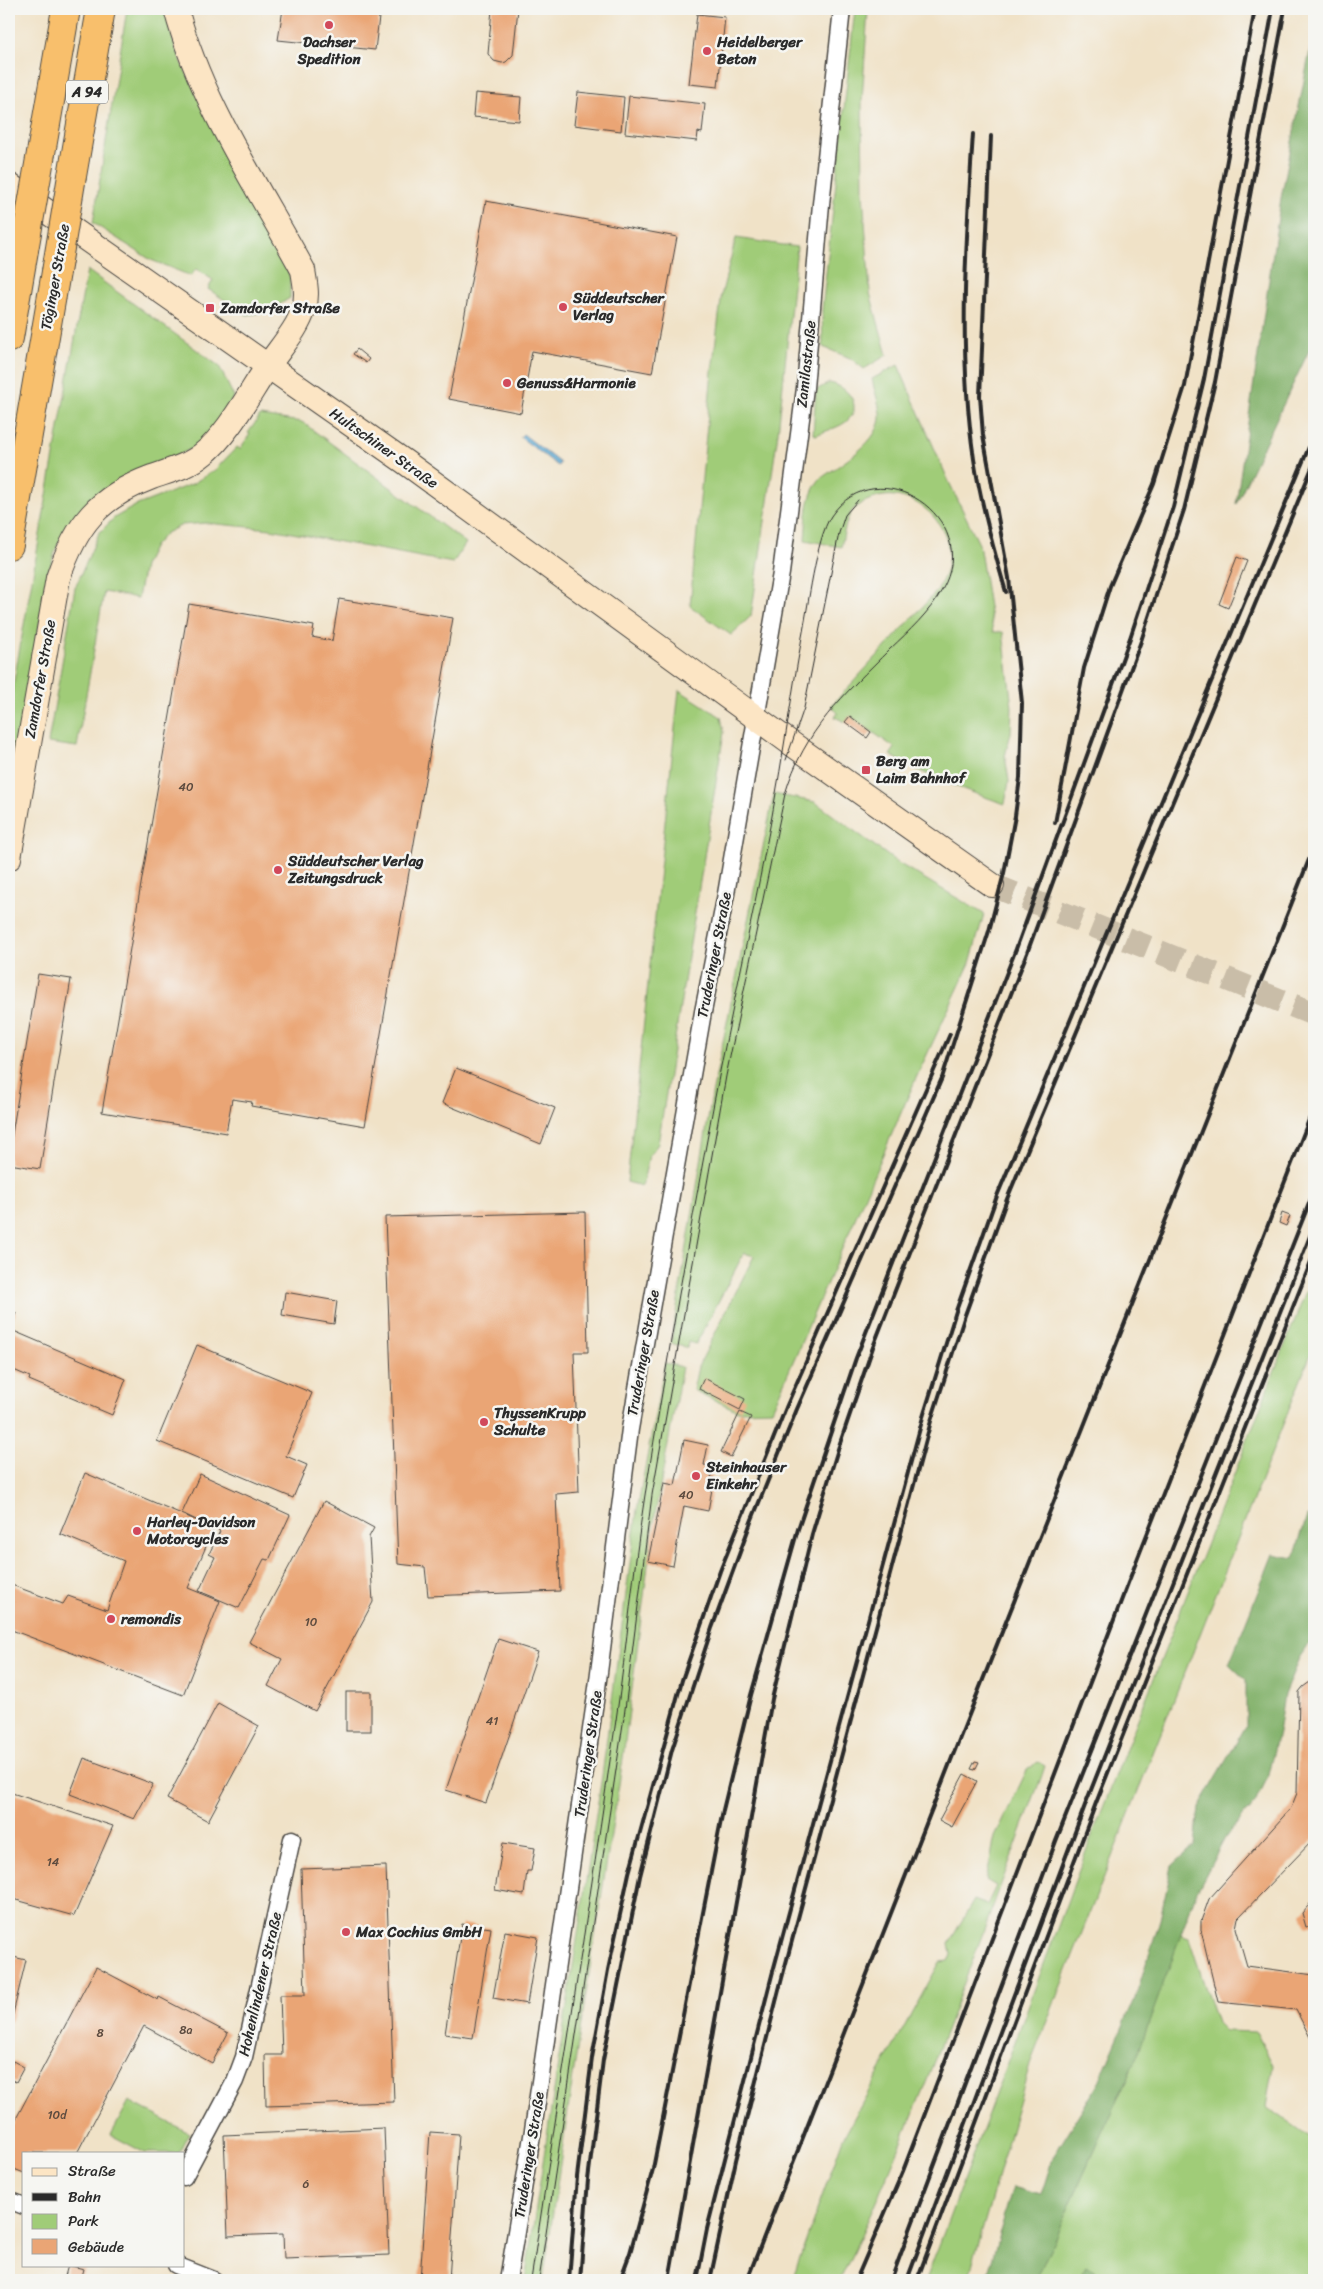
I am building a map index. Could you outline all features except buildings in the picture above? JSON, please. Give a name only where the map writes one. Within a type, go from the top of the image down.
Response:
[{"type":"highway","name":"A 94","points":[[9,338],[66,9]]},
{"type":"highway","name":"Töginger Straße","points":[[9,546],[101,9]]},
{"type":"main road","name":"Zamdorfer Straße","points":[[9,858],[58,578],[66,553],[76,533],[88,517],[105,500],[134,484],[190,463],[216,443],[295,327],[304,307],[306,293],[303,270],[200,83],[185,42],[176,9]]},
{"type":"main road","name":"Hultschiner Straße","points":[[9,185],[525,548],[755,716]]},
{"type":"main road","points":[[755,716],[992,885]]},
{"type":"street","name":"Zamilastraße","points":[[755,716],[781,573],[805,388],[821,204],[842,9]]},
{"type":"street","name":"Truderinger Straße","points":[[508,2280],[534,2120],[598,1688],[630,1429],[703,1012],[726,894],[755,716]]},
{"type":"street","name":"Hohenlindener Straße","points":[[185,2175],[235,2081],[244,2057],[292,1839]]},
{"type":"street","points":[[9,2200],[22,2205]]},
{"type":"street","points":[[179,2266],[214,2280]]},
{"type":"green space","points":[[127,9],[165,9],[174,43],[184,68],[281,252],[290,277],[290,298],[267,312],[247,315],[208,289],[213,280],[196,269],[191,276],[151,260],[93,223]]},
{"type":"green space","points":[[855,9],[868,9],[862,101],[863,193],[870,293],[887,355],[864,369],[850,358],[823,347],[822,310]]},
{"type":"green space","points":[[1314,30],[1314,340],[1236,504],[1281,198]]},
{"type":"green space","points":[[736,238],[797,247],[778,433],[751,616],[731,635],[690,606],[712,371],[722,292]]},
{"type":"green space","points":[[87,270],[219,366],[234,397],[202,444],[102,490],[79,515],[57,546],[49,570],[9,800],[9,709]]},
{"type":"green space","points":[[898,365],[949,482],[979,544],[993,632],[1003,632],[1012,707],[1011,733],[1005,756],[1009,781],[1005,804],[975,794],[904,763],[890,755],[895,748],[850,716],[845,722],[835,717],[838,713],[831,706],[937,591],[944,577],[948,562],[948,547],[944,533],[937,521],[914,502],[901,497],[886,496],[869,500],[856,507],[848,519],[841,547],[805,540],[808,508],[815,486],[820,479],[859,451],[875,433],[880,413],[872,379]]},
{"type":"green space","points":[[829,383],[846,391],[853,402],[854,408],[848,420],[837,427],[816,435],[813,434],[816,390]]},
{"type":"green space","points":[[260,416],[302,422],[466,543],[453,563],[271,529],[206,523],[182,525],[166,533],[154,546],[144,566],[138,598],[104,592],[77,747],[48,743],[75,588],[99,533],[114,518],[135,506],[192,484],[215,470],[237,447],[240,449]]},
{"type":"green space","points":[[679,690],[721,717],[724,732],[658,1144],[649,1156],[642,1186],[627,1182]]},
{"type":"green space","points":[[774,794],[815,802],[898,863],[984,914],[970,963],[917,1076],[772,1410],[738,1411],[693,1390],[698,1367],[754,1256],[744,1253],[696,1344],[688,1342],[687,1348],[671,1343],[712,1095]]},
{"type":"green space","points":[[1314,1271],[1314,1346],[1030,2064],[968,2280],[926,2280],[1088,1846]]},
{"type":"green space","points":[[665,1363],[682,1367],[653,1526],[622,1765],[543,2280],[525,2280],[602,1776],[637,1510]]},
{"type":"green space","points":[[1307,1516],[1314,1517],[1314,1637],[1299,1658],[1284,1695],[1278,1733],[1267,1779],[1256,1801],[1225,1838],[1196,1893],[1137,2056],[1036,2280],[986,2280],[1013,2187],[1041,2195],[1053,2157],[1098,2084],[1135,1998],[1159,1923],[1172,1866],[1195,1845],[1199,1807],[1246,1726],[1246,1680],[1229,1664],[1273,1554],[1294,1558]]},
{"type":"green space","points":[[1038,1762],[1045,1766],[1041,1778],[946,2031],[895,2157],[840,2280],[792,2280],[843,2138],[940,1962],[948,1961],[951,1955],[949,1943],[974,1900],[987,1905],[996,1886],[986,1880],[995,1837],[1027,1770]]},
{"type":"green space","points":[[1168,1931],[1189,1938],[1217,2023],[1225,2031],[1256,2032],[1273,2065],[1266,2106],[1314,2140],[1314,2280],[1021,2280]]},
{"type":"green space","points":[[129,2101],[189,2133],[180,2152],[143,2152],[111,2135]]},
{"type":"green space","points":[[1085,2266],[1094,2271],[1098,2280],[1079,2280]]},
{"type":"water","points":[[523,434],[560,463],[558,466],[520,437]]},
{"type":"tunnel","points":[[992,885],[1314,1014]]},
{"type":"tram line","points":[[531,2280],[606,1790],[641,1523],[654,1442],[710,1124],[772,816],[813,574],[821,541],[831,516],[851,497],[874,489],[897,491],[920,500],[937,517],[949,538],[951,563],[942,590],[925,614],[842,698],[814,732],[793,771],[785,794],[726,1076],[652,1495],[624,1717],[539,2280]]},
{"type":"tram line","points":[[786,760],[804,708],[839,533],[845,515],[858,500]]},
{"type":"railway","points":[[1055,823],[1084,668],[1110,586],[1154,484],[1185,386],[1255,9]]},
{"type":"railway","points":[[620,2280],[630,2253],[653,2169],[723,1810],[751,1695],[798,1529],[856,1358],[1016,949],[1130,638],[1173,507],[1204,379],[1273,9]]},
{"type":"railway","points":[[669,2280],[772,1699],[812,1534],[838,1449],[873,1347],[1027,953],[1141,641],[1184,510],[1215,382],[1285,9]]},
{"type":"railway","points":[[973,134],[966,256],[966,378],[969,419],[977,476],[1006,592]]},
{"type":"railway","points":[[580,2280],[588,2180],[603,2060],[640,1876],[672,1750],[712,1628],[751,1522],[797,1409],[942,1078],[989,931],[1004,873],[1015,816],[1020,778],[1022,703],[1009,578],[983,435],[980,396],[991,136]]},
{"type":"railway","points":[[697,2280],[707,2229],[772,1975],[923,1417],[956,1311],[997,1196],[1314,435]]},
{"type":"railway","points":[[710,2280],[736,2160],[782,1978],[931,1421],[965,1315],[1007,1199],[1314,463]]},
{"type":"railway","points":[[747,2280],[957,1745],[1314,847]]},
{"type":"railway","points":[[569,2280],[577,2177],[592,2058],[608,1970],[629,1873],[682,1680],[720,1571],[787,1405],[950,1034]]},
{"type":"railway","points":[[856,2280],[903,2171],[1128,1583],[1314,1107]]},
{"type":"railway","points":[[891,2280],[1056,1841],[1314,1191]]},
{"type":"railway","points":[[907,2280],[1087,1800],[1314,1226]]},
{"type":"railway","points":[[917,2280],[1096,1803],[1314,1254]]},
{"type":"place","name":"Dachser Spedition","points":[[329,25]]},
{"type":"place","name":"Heidelberger Beton","points":[[707,51]]},
{"type":"place","name":"Süddeutscher Verlag","points":[[563,307]]},
{"type":"place","name":"Zamdorfer Straße","points":[[210,308]]},
{"type":"place","name":"Genuss&Harmonie","points":[[507,383]]},
{"type":"place","name":"Berg am Laim Bahnhof","points":[[866,770]]},
{"type":"place","name":"Süddeutscher Verlag Zeitungsdruck","points":[[278,870]]},
{"type":"place","name":"ThyssenKrupp Schulte","points":[[484,1422]]},
{"type":"place","name":"Steinhauser Einkehr","points":[[696,1476]]},
{"type":"place","name":"Harley-Davidson Motorcycles","points":[[137,1531]]},
{"type":"place","name":"remondis","points":[[111,1619]]},
{"type":"place","name":"Max Cochius GmbH","points":[[346,1932]]}]
